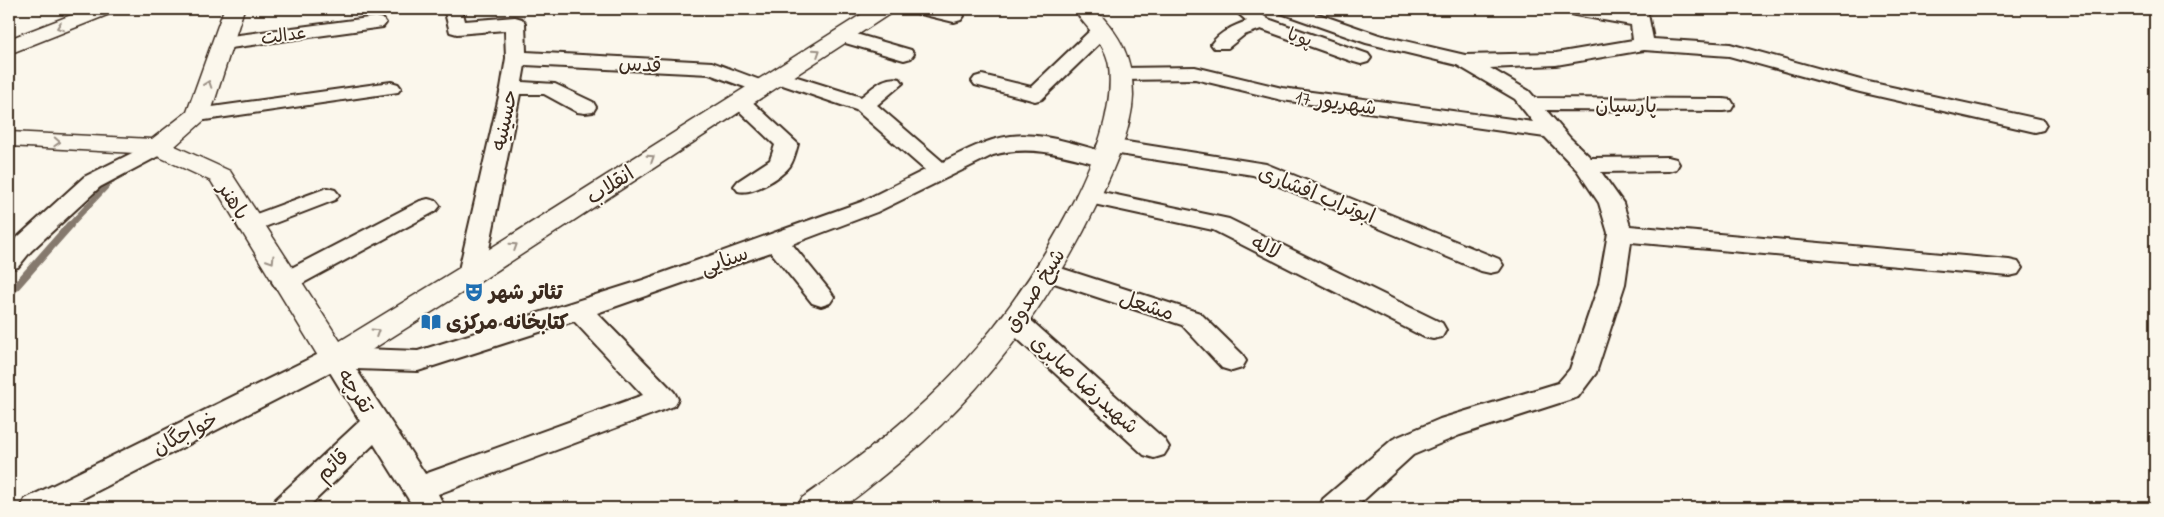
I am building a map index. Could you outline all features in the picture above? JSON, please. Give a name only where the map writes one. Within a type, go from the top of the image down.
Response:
[{"type":"main road","points":[[9,46],[106,9]]},
{"type":"main road","name":"عدالت","points":[[198,115],[234,9]]},
{"type":"main road","name":"انقلاب","points":[[335,358],[471,274],[884,9]]},
{"type":"main road","name":"شیخ صدوق","points":[[814,508],[897,446],[975,372],[1016,322],[1079,218],[1106,152],[1118,116],[1121,74],[1120,64],[1102,30],[1084,9]]},
{"type":"main road","points":[[158,147],[198,115]]},
{"type":"main road","name":"باهنر","points":[[9,139],[158,147],[221,176],[249,225],[335,358]]},
{"type":"street","points":[[923,9],[954,16]]},
{"type":"street","name":"پویا","points":[[1242,9],[1261,23],[1361,58]]},
{"type":"street","points":[[1288,9],[1317,22],[1373,39],[1464,61],[1507,63],[1592,56],[1644,44],[1730,50],[1860,86],[2035,125]]},
{"type":"street","points":[[1575,9],[1638,15],[1644,44]]},
{"type":"street","name":"حسینیه","points":[[455,18],[515,22],[516,58],[511,88],[471,274]]},
{"type":"street","name":"عدالت","points":[[223,43],[376,23]]},
{"type":"street","points":[[1221,44],[1237,32],[1261,23]]},
{"type":"street","points":[[982,82],[1035,95],[1102,30]]},
{"type":"street","points":[[842,36],[904,54]]},
{"type":"street","name":"قدس","points":[[516,58],[712,68],[864,105]]},
{"type":"street","points":[[1334,508],[1403,447],[1450,427],[1568,390],[1582,374],[1612,284],[1620,233],[1611,203],[1585,164],[1552,131],[1522,95],[1464,61]]},
{"type":"street","name":"17 شهریور","points":[[1121,74],[1195,73],[1282,94],[1552,131]]},
{"type":"street","points":[[893,83],[864,105],[942,173]]},
{"type":"street","points":[[198,115],[391,88]]},
{"type":"street","points":[[511,88],[548,88],[585,107]]},
{"type":"street","points":[[740,101],[786,144],[780,164],[746,186]]},
{"type":"street","name":"پارسیان","points":[[1529,104],[1723,105]]},
{"type":"street","name":"سنایی","points":[[335,358],[418,361],[578,309],[869,207],[942,173],[985,150],[1010,144],[1047,144],[1106,152]]},
{"type":"street","points":[[9,261],[22,245],[92,182],[158,147]]},
{"type":"street","name":"ابوتراب افشاری","points":[[1106,152],[1258,169],[1490,264]]},
{"type":"street","points":[[1585,164],[1668,164]]},
{"type":"street","points":[[249,225],[327,195]]},
{"type":"street","name":"لاله","points":[[1088,196],[1220,224],[1433,330]]},
{"type":"street","points":[[285,282],[428,206]]},
{"type":"street","points":[[1620,233],[2009,268]]},
{"type":"street","points":[[776,241],[821,297]]},
{"type":"street","name":"مشعل","points":[[1048,272],[1190,319],[1232,361]]},
{"type":"street","points":[[377,423],[423,498],[664,399],[578,309]]},
{"type":"street","name":"شهیدرضا صابری","points":[[1016,322],[1154,447]]},
{"type":"street","name":"تقرچه","points":[[335,358],[377,423]]},
{"type":"street","name":"خواجگان","points":[[36,508],[335,358]]},
{"type":"street","name":"قائم","points":[[287,508],[377,423]]},
{"type":"waterway","points":[[69,226],[117,175]]},
{"type":"waterway","points":[[9,294],[70,225]]},
{"type":"place","name":"تئاتر شهر","points":[[474,292]]},
{"type":"place","name":"کتابخانه مرکزی","points":[[431,322]]}]
